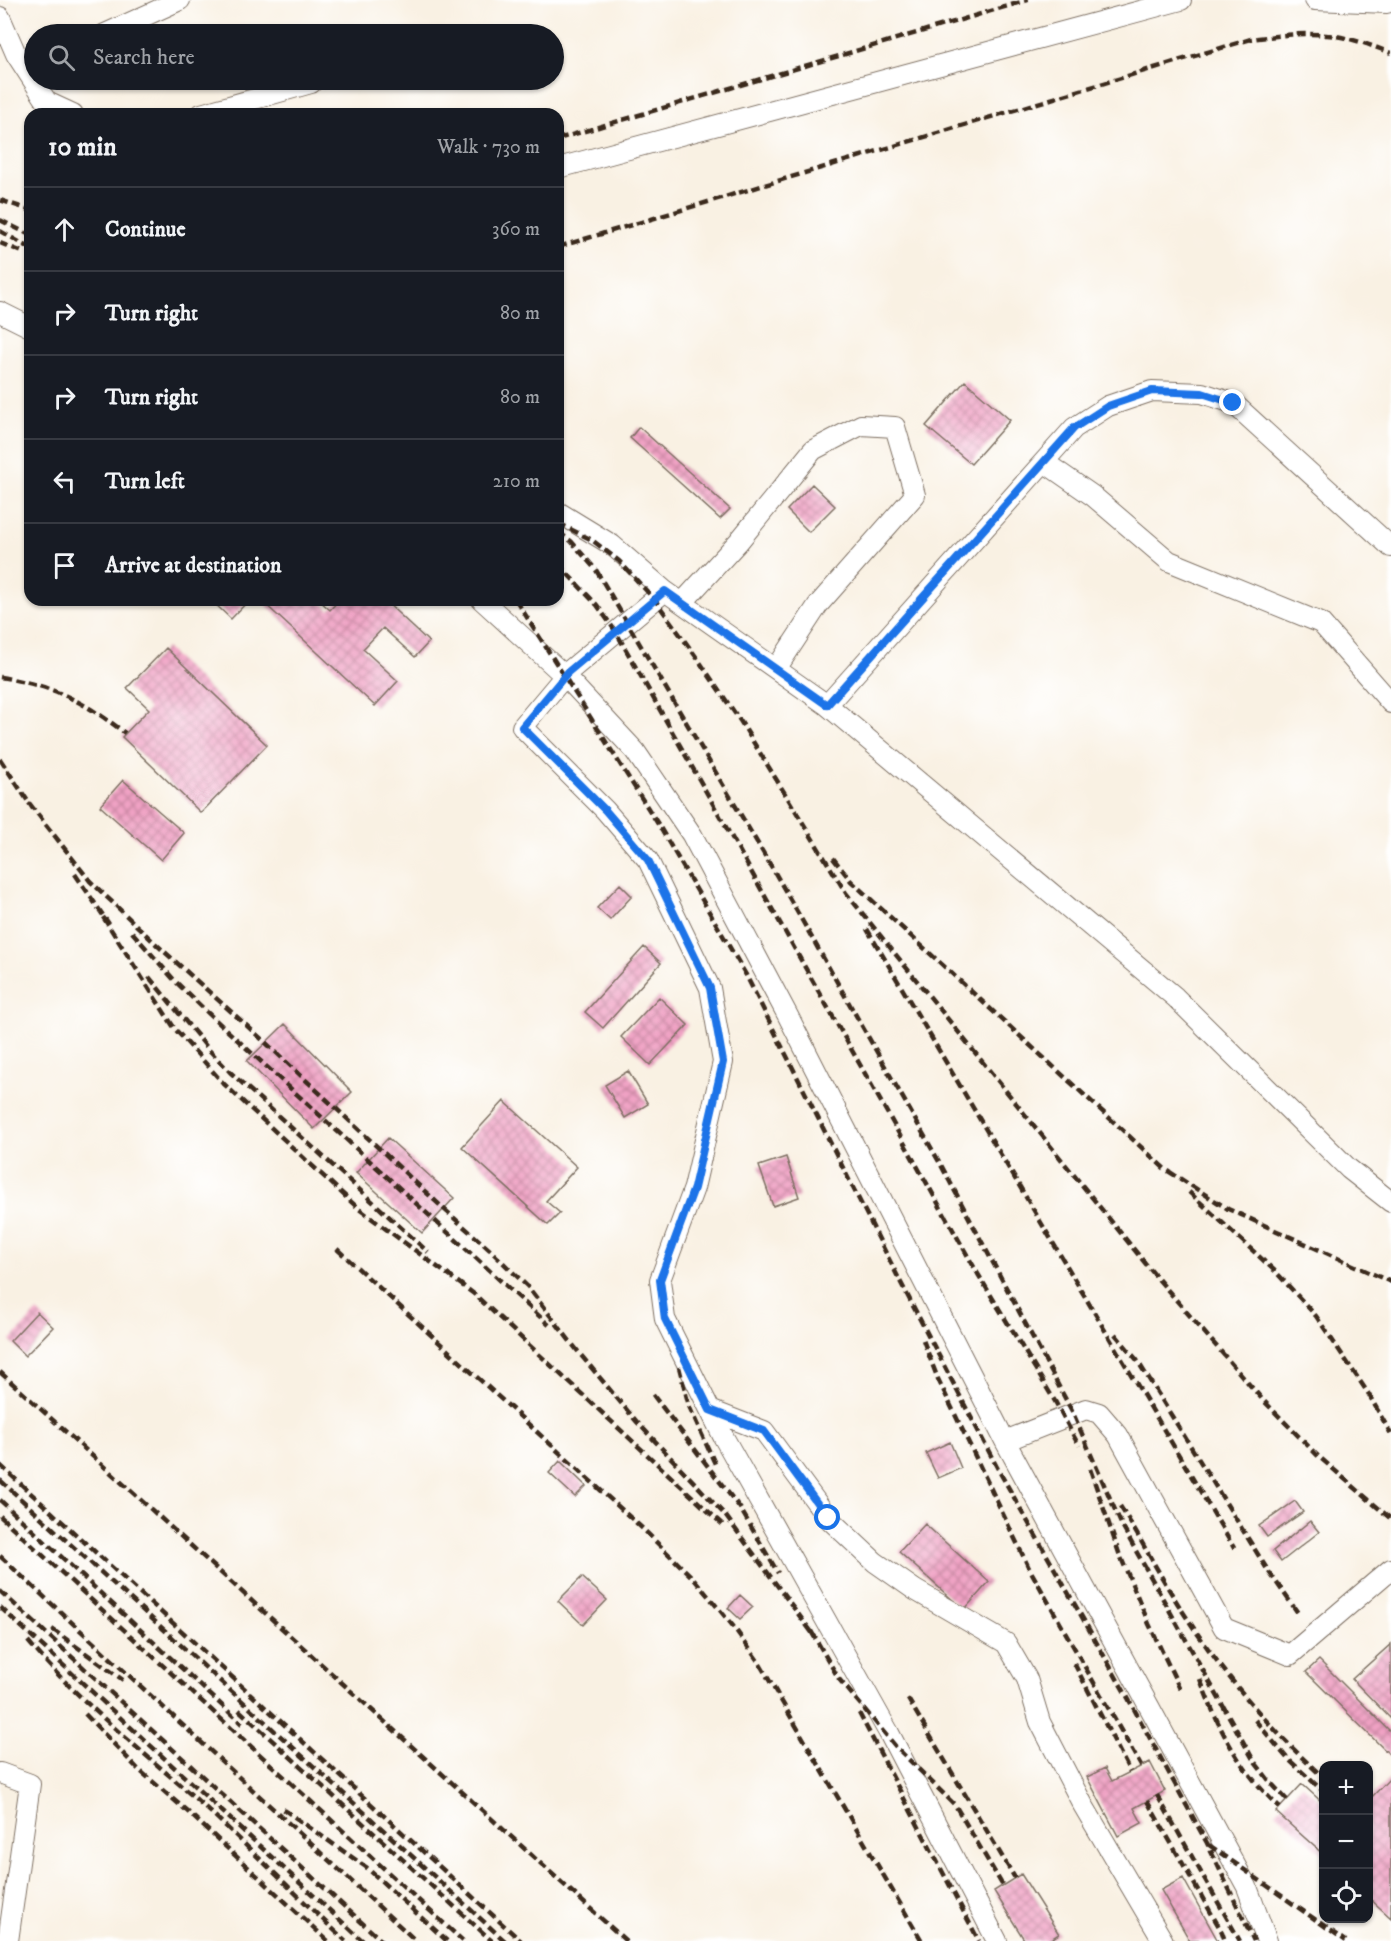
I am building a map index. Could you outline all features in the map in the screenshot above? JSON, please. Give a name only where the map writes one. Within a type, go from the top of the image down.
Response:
[{"type":"street","points":[[127,24],[180,0]]},
{"type":"street","points":[[564,166],[1181,0]]},
{"type":"street","points":[[1315,0],[1388,5]]},
{"type":"street","points":[[0,18],[24,52]]},
{"type":"street","points":[[42,90],[47,102],[60,108]]},
{"type":"street","points":[[222,108],[287,90]]},
{"type":"street","points":[[0,312],[24,324]]},
{"type":"street","points":[[827,705],[1074,428],[1108,406],[1152,391],[1202,393],[1233,403],[1391,547]]},
{"type":"street","points":[[682,603],[739,541],[813,450],[861,425],[895,428],[915,495],[818,605],[776,669]]},
{"type":"street","points":[[1044,462],[1093,496],[1168,561],[1321,623],[1391,703]]},
{"type":"street","points":[[564,516],[612,545],[665,591],[827,705],[1175,997],[1349,1169],[1391,1202]]},
{"type":"street","points":[[665,591],[565,676],[522,727],[605,810],[648,860],[710,988],[723,1062],[694,1188],[660,1280],[665,1319],[710,1410],[889,1733],[997,1941]]},
{"type":"street","points":[[489,606],[565,676],[635,751],[692,835],[1005,1441],[1247,1887],[1267,1941]]},
{"type":"street","points":[[1005,1441],[1086,1409],[1099,1413],[1118,1435],[1224,1628],[1290,1655],[1391,1569]]},
{"type":"street","points":[[710,1410],[764,1431],[828,1518],[875,1562],[915,1590],[1006,1643],[1027,1679],[1040,1722],[1083,1805],[1163,1941]]},
{"type":"street","points":[[0,1773],[30,1784],[8,1941]]},
{"type":"building","points":[[965,381],[1010,420],[971,464],[926,426]]},
{"type":"building","points":[[639,427],[730,509],[720,519],[630,438]]},
{"type":"building","points":[[812,484],[835,506],[809,532],[787,510]]},
{"type":"building","points":[[217,606],[243,606],[231,619]]},
{"type":"building","points":[[267,606],[326,606],[330,610],[334,606],[390,606],[429,642],[415,657],[383,628],[363,649],[398,681],[375,706]]},
{"type":"building","points":[[166,648],[267,745],[201,813],[122,737],[149,709],[127,688]]},
{"type":"building","points":[[123,780],[184,833],[161,860],[100,806]]},
{"type":"building","points":[[620,884],[632,896],[610,920],[597,908]]},
{"type":"building","points":[[644,947],[661,963],[603,1028],[585,1012]]},
{"type":"building","points":[[659,997],[688,1025],[650,1065],[621,1037]]},
{"type":"building","points":[[285,1024],[352,1092],[314,1129],[247,1061]]},
{"type":"building","points":[[628,1071],[648,1104],[625,1118],[605,1085]]},
{"type":"building","points":[[504,1101],[577,1167],[546,1201],[560,1213],[548,1225],[462,1147]]},
{"type":"building","points":[[388,1138],[454,1198],[422,1233],[356,1173]]},
{"type":"building","points":[[786,1157],[799,1197],[773,1206],[759,1166]]},
{"type":"building","points":[[37,1312],[53,1327],[25,1356],[10,1341]]},
{"type":"building","points":[[950,1442],[961,1468],[938,1478],[926,1453]]},
{"type":"building","points":[[560,1461],[586,1486],[575,1497],[549,1473]]},
{"type":"building","points":[[1295,1501],[1303,1512],[1267,1537],[1259,1526]]},
{"type":"building","points":[[1310,1521],[1319,1532],[1281,1562],[1273,1551]]},
{"type":"building","points":[[925,1524],[989,1582],[964,1610],[899,1552]]},
{"type":"building","points":[[582,1577],[607,1600],[583,1625],[558,1601]]},
{"type":"building","points":[[740,1595],[753,1607],[740,1619],[728,1608]]},
{"type":"building","points":[[1391,1644],[1391,1719],[1352,1679]]},
{"type":"building","points":[[1319,1660],[1391,1732],[1391,1756],[1306,1672]]},
{"type":"building","points":[[1150,1762],[1165,1791],[1134,1808],[1142,1823],[1118,1836],[1087,1777],[1105,1768],[1112,1781]]},
{"type":"building","points":[[1391,1777],[1391,1918],[1373,1902],[1373,1796]]},
{"type":"building","points":[[1302,1784],[1319,1799],[1319,1851],[1276,1812]]},
{"type":"building","points":[[1021,1874],[1059,1934],[1048,1941],[1025,1941],[994,1891]]},
{"type":"building","points":[[1183,1878],[1218,1941],[1190,1941],[1161,1890]]},
{"type":"railway","points":[[564,137],[1028,0]]},
{"type":"railway","points":[[564,245],[1251,39],[1318,34],[1351,39],[1391,53]]},
{"type":"railway","points":[[0,200],[24,208]]},
{"type":"railway","points":[[0,220],[24,232]]},
{"type":"railway","points":[[0,231],[24,245]]},
{"type":"railway","points":[[0,243],[24,253]]},
{"type":"railway","points":[[564,526],[592,540],[619,561],[655,600],[741,722],[846,893],[1158,1279],[1262,1399],[1317,1455],[1391,1519]]},
{"type":"railway","points":[[564,536],[596,570],[774,871],[941,1165],[1073,1413],[1122,1526],[1254,1761],[1287,1800]]},
{"type":"railway","points":[[564,570],[597,605],[616,632],[978,1274],[1056,1403],[1079,1446]]},
{"type":"railway","points":[[520,606],[658,824],[746,975],[900,1281],[999,1471],[1128,1698],[1207,1843],[1254,1941]]},
{"type":"railway","points":[[0,677],[36,685],[66,696],[81,703],[125,733]]},
{"type":"railway","points":[[0,759],[33,809]]},
{"type":"railway","points":[[29,803],[90,881],[528,1287],[637,1422],[725,1515],[816,1638]]},
{"type":"railway","points":[[833,858],[851,881],[1165,1169],[1228,1209],[1391,1282]]},
{"type":"railway","points":[[75,874],[109,924]]},
{"type":"railway","points":[[103,917],[175,1029],[224,1084],[359,1209],[474,1294],[723,1525]]},
{"type":"railway","points":[[867,929],[1234,1548]]},
{"type":"railway","points":[[132,932],[175,981],[208,1013],[549,1325]]},
{"type":"railway","points":[[149,977],[230,1072],[428,1252]]},
{"type":"railway","points":[[1189,1192],[1276,1272],[1316,1316],[1368,1393],[1391,1434]]},
{"type":"railway","points":[[337,1249],[643,1529],[694,1579],[733,1626],[758,1661],[922,1941]]},
{"type":"railway","points":[[1115,1334],[1137,1360],[1267,1569],[1298,1613]]},
{"type":"railway","points":[[923,1340],[938,1379],[1028,1566],[1141,1766]]},
{"type":"railway","points":[[679,1367],[689,1406],[716,1466]]},
{"type":"railway","points":[[0,1372],[626,1941]]},
{"type":"railway","points":[[653,1395],[740,1508],[778,1573]]},
{"type":"railway","points":[[0,1465],[521,1941]]},
{"type":"railway","points":[[1090,1469],[1119,1553],[1180,1689]]},
{"type":"railway","points":[[0,1480],[505,1941]]},
{"type":"railway","points":[[0,1500],[242,1724]]},
{"type":"railway","points":[[1120,1506],[1180,1607],[1219,1664],[1268,1723],[1319,1773]]},
{"type":"railway","points":[[0,1516],[463,1941]]},
{"type":"railway","points":[[0,1556],[416,1941]]},
{"type":"railway","points":[[0,1591],[382,1941]]},
{"type":"railway","points":[[0,1607],[363,1941]]},
{"type":"railway","points":[[52,1629],[123,1680]]},
{"type":"railway","points":[[811,1631],[839,1679],[897,1748],[955,1805],[1003,1886]]},
{"type":"railway","points":[[28,1641],[84,1700],[207,1809],[346,1941]]},
{"type":"railway","points":[[1074,1663],[1130,1772]]},
{"type":"railway","points":[[1200,1679],[1215,1716],[1232,1748],[1253,1778],[1280,1808]]},
{"type":"railway","points":[[908,1699],[1015,1878]]},
{"type":"railway","points":[[239,1710],[492,1941]]},
{"type":"railway","points":[[859,1713],[979,1941]]},
{"type":"railway","points":[[85,1714],[138,1769],[328,1941]]},
{"type":"railway","points":[[1255,1720],[1287,1758],[1319,1787]]},
{"type":"railway","points":[[1157,1795],[1240,1941]]},
{"type":"railway","points":[[1147,1801],[1225,1941]]},
{"type":"railway","points":[[283,1809],[366,1867],[447,1941]]},
{"type":"railway","points":[[1209,1845],[1346,1941]]},
{"type":"route","points":[[828,1518],[764,1431],[710,1410],[665,1319],[660,1280],[694,1188],[723,1062],[710,988],[648,860],[605,810],[522,727],[568,672],[665,591],[827,705],[1074,428],[1108,406],[1152,391],[1202,393],[1233,403]]}]
